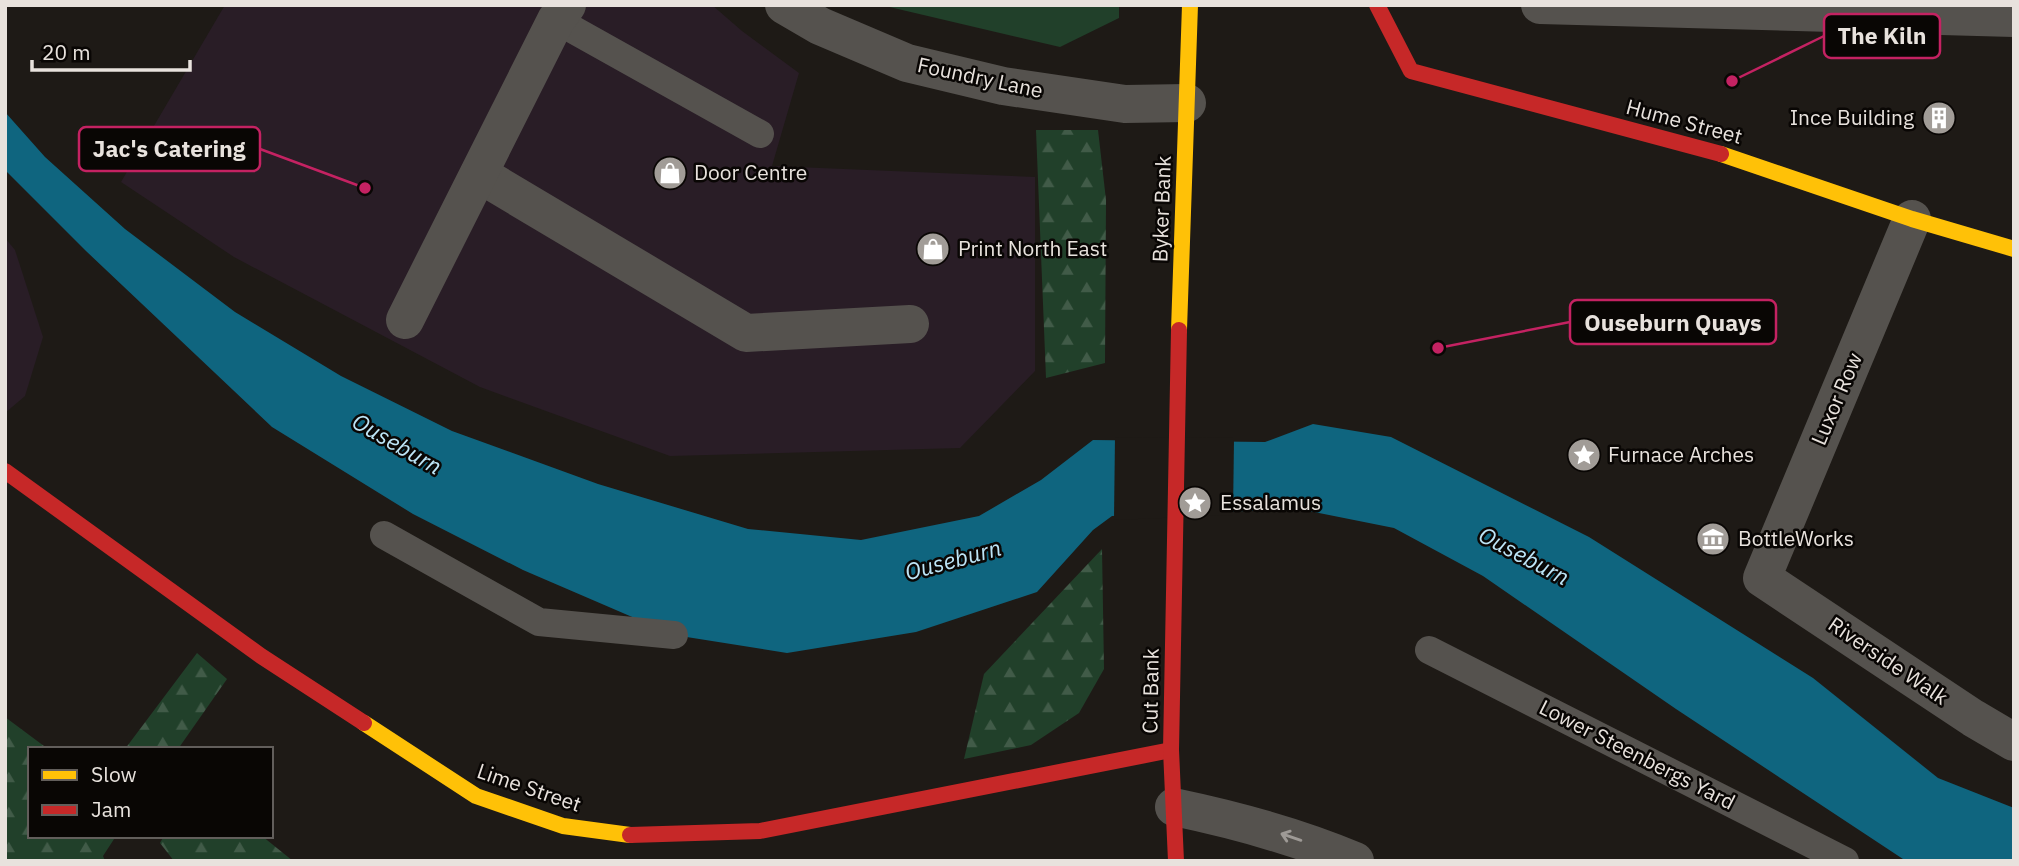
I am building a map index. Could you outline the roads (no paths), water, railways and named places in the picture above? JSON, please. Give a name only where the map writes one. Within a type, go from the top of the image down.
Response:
[{"type":"street","name":"Foundry Lane","points":[[784,5],[828,15],[907,63],[1003,86],[1125,104],[1187,103]]},
{"type":"street","name":"Byker Bank","points":[[1175,523],[1175,413],[1190,5]]},
{"type":"street","name":"Hume Street","points":[[1377,5],[1410,71],[1745,160],[1912,219],[2014,249]]},
{"type":"street","points":[[1540,5],[2014,18]]},
{"type":"street","points":[[405,320],[562,13]]},
{"type":"street","points":[[479,174],[746,333],[910,324]]},
{"type":"street","name":"Luxor Row","points":[[1762,578],[1912,219]]},
{"type":"street","name":"Lime Street","points":[[5,471],[261,656],[476,796],[564,826],[622,835],[760,831],[1171,750]]},
{"type":"street","name":"Cut Bank","points":[[1175,523],[1171,750],[1176,861]]},
{"type":"street","name":"Riverside Walk","points":[[1762,578],[2014,742]]},
{"type":"street","points":[[1174,807],[1237,820],[1284,834],[1355,861]]},
{"type":"lane","points":[[562,13],[760,134]]},
{"type":"lane","points":[[384,536],[539,622],[674,635]]},
{"type":"lane","name":"Lower Steenbergs Yard","points":[[1429,650],[1845,861]]},
{"type":"water","name":"Ouseburn","points":[[5,112],[45,157],[125,229],[235,312],[341,376],[452,431],[598,484],[748,529],[861,540],[979,516],[1041,480],[1093,440],[1265,442],[1313,424],[1391,437],[1589,537],[1813,678],[1938,778],[2014,808],[2014,861],[1906,861],[1676,709],[1483,576],[1394,528],[1299,509],[1112,516],[1093,530],[1037,592],[916,632],[787,653],[674,635],[523,570],[413,514],[272,427],[86,251],[5,170]]},
{"type":"place","name":"The Kiln","points":[[1732,81]]},
{"type":"place","name":"Ince Building","points":[[1939,118]]},
{"type":"place","name":"Door Centre","points":[[670,173]]},
{"type":"place","name":"Jac's Catering","points":[[365,188]]},
{"type":"place","name":"Print North East","points":[[933,249]]},
{"type":"place","name":"Ouseburn Quays","points":[[1438,348]]},
{"type":"place","name":"Furnace Arches","points":[[1584,455]]},
{"type":"place","name":"Essalamus","points":[[1195,503]]},
{"type":"place","name":"BottleWorks","points":[[1713,539]]}]
